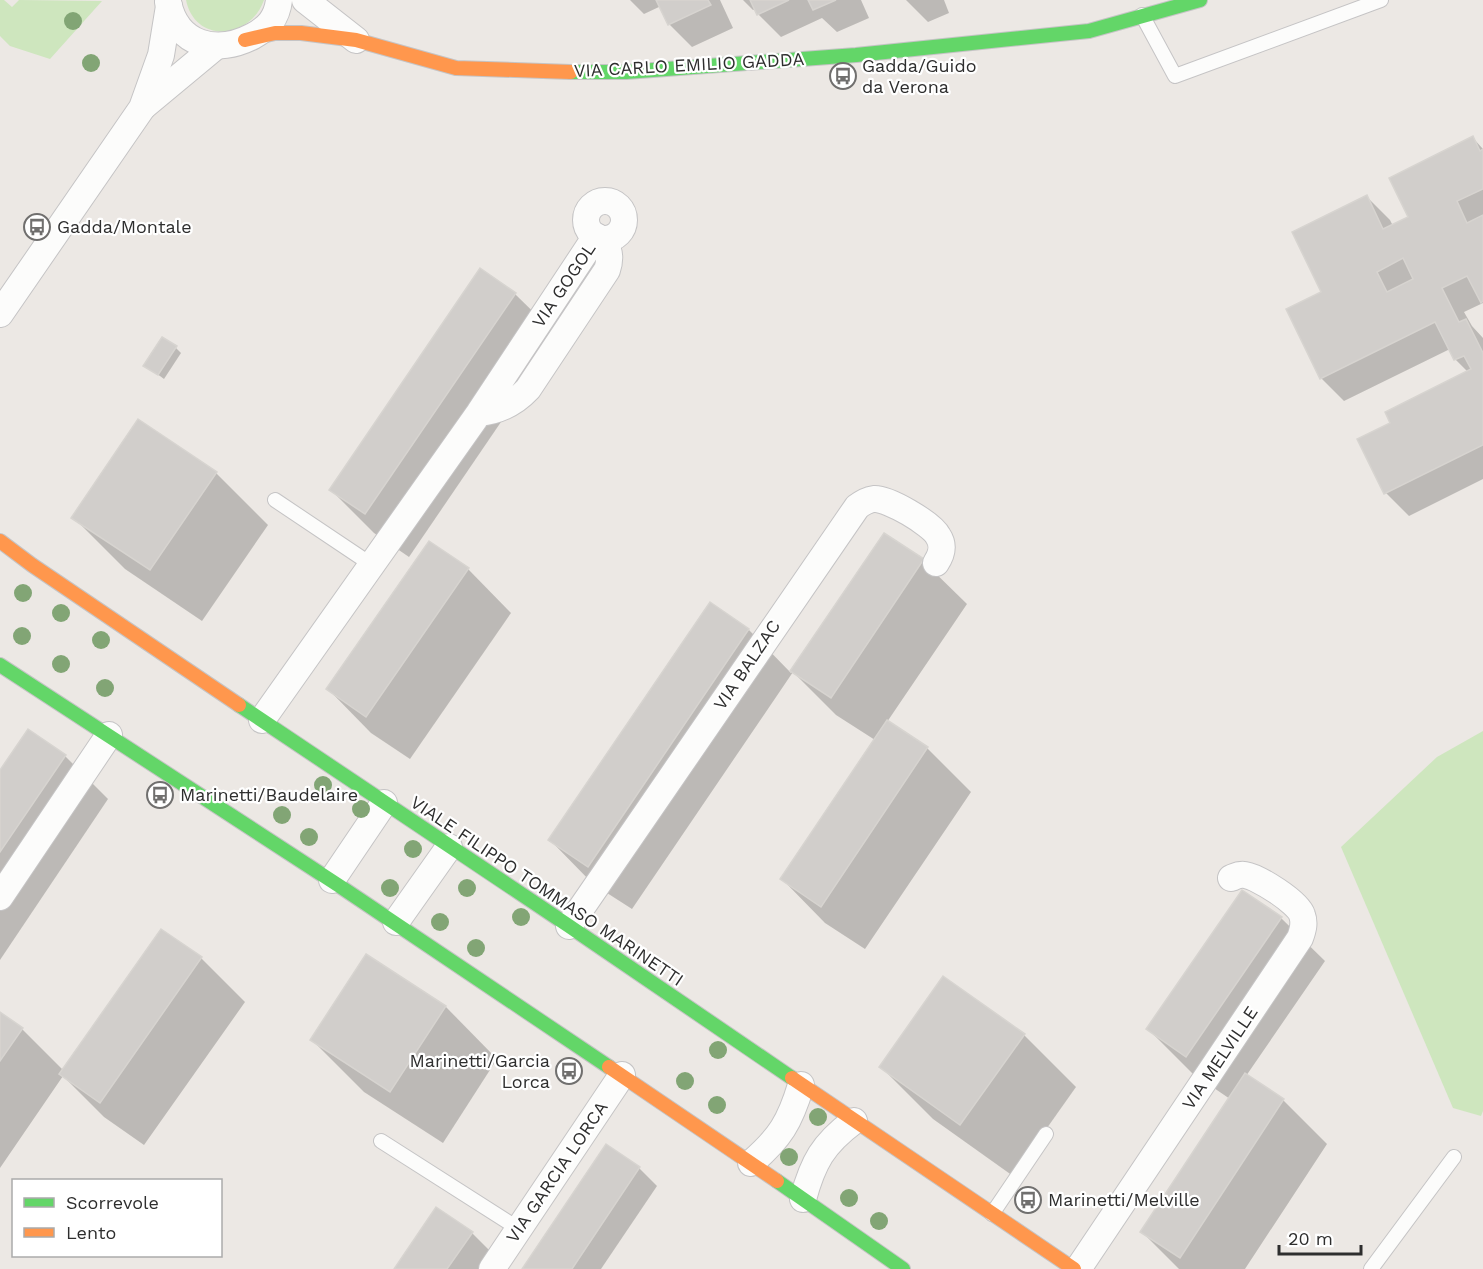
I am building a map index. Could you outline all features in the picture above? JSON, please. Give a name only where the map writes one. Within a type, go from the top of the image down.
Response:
[{"type":"street","points":[[168,3],[177,24],[189,36],[215,47],[245,40],[267,28],[274,17],[279,0]]},
{"type":"street","name":"VIA CARLO EMILIO GADDA","points":[[304,0],[356,40]]},
{"type":"street","name":"VIA CARLO EMILIO GADDA","points":[[245,40],[288,32],[356,40],[456,68],[536,72],[626,72],[856,56],[1089,31],[1200,0]]},
{"type":"street","points":[[142,108],[163,49],[168,3]]},
{"type":"street","points":[[0,314],[142,108],[215,47]]},
{"type":"street","name":"VIA GOGOL","points":[[262,720],[479,413],[494,411],[508,405],[528,389],[607,270],[610,262],[608,248],[596,236]]},
{"type":"street","name":"VIA BALZAC","points":[[569,926],[857,507],[873,499],[893,503],[933,530],[942,544],[942,551],[936,563]]},
{"type":"street","name":"VIALE FILIPPO TOMMASO MARINETTI","points":[[0,541],[32,565],[569,926],[854,1122],[1076,1269]]},
{"type":"street","points":[[0,665],[396,922],[903,1269]]},
{"type":"street","points":[[0,897],[109,735]]},
{"type":"street","points":[[332,880],[384,803]]},
{"type":"street","points":[[396,922],[449,847]]},
{"type":"street","name":"VIA MELVILLE","points":[[1076,1269],[1300,938],[1303,929],[1302,913],[1294,903],[1252,877],[1238,875],[1231,878]]},
{"type":"street","name":"VIA GARCIA LORCA","points":[[492,1269],[622,1075]]},
{"type":"street","points":[[751,1163],[784,1129],[801,1085]]},
{"type":"street","points":[[803,1199],[813,1167],[820,1154],[838,1133],[854,1122]]},
{"type":"lane","points":[[1142,15],[1175,76],[1381,0]]},
{"type":"lane","points":[[275,500],[372,565]]},
{"type":"lane","points":[[992,1214],[1046,1134]]},
{"type":"lane","points":[[381,1141],[519,1229]]},
{"type":"lane","points":[[1371,1269],[1454,1157]]},
{"type":"green space","points":[[0,0],[4,0],[12,7],[19,0],[102,1],[50,59],[10,46],[0,36]]},
{"type":"green space","points":[[186,0],[264,0],[257,13],[247,23],[223,32],[211,30],[200,24],[191,14]]},
{"type":"green space","points":[[1483,731],[1483,1111],[1481,1116],[1453,1108],[1341,847],[1437,757]]},
{"type":"building","points":[[656,0],[708,0],[711,5],[668,25]]},
{"type":"building","points":[[750,0],[789,0],[757,15]]},
{"type":"building","points":[[808,0],[836,0],[813,10]]},
{"type":"building","points":[[1473,136],[1480,151],[1483,149],[1483,189],[1457,201],[1467,223],[1483,215],[1483,301],[1481,303],[1467,276],[1442,288],[1459,322],[1466,319],[1483,353],[1483,445],[1384,494],[1357,439],[1390,423],[1385,412],[1471,369],[1464,356],[1454,360],[1435,322],[1320,379],[1286,309],[1321,292],[1292,232],[1367,195],[1383,229],[1408,217],[1389,178]],"holes":[[[1403,258],[1413,279],[1387,292],[1377,272]]]},
{"type":"building","points":[[480,268],[516,293],[365,514],[329,490]]},
{"type":"building","points":[[162,337],[177,346],[158,375],[143,366]]},
{"type":"building","points":[[138,419],[217,472],[150,570],[71,518]]},
{"type":"building","points":[[884,533],[924,559],[831,698],[790,671]]},
{"type":"building","points":[[429,541],[469,568],[366,717],[326,689]]},
{"type":"building","points":[[710,602],[749,629],[588,867],[548,840]]},
{"type":"building","points":[[887,720],[928,747],[821,907],[780,879]]},
{"type":"building","points":[[28,729],[66,755],[0,852],[0,770]]},
{"type":"building","points":[[1242,890],[1282,917],[1186,1057],[1146,1029]]},
{"type":"building","points":[[161,929],[202,957],[100,1103],[59,1074]]},
{"type":"building","points":[[366,954],[446,1006],[390,1092],[310,1040]]},
{"type":"building","points":[[943,976],[1025,1034],[960,1125],[879,1067]]},
{"type":"building","points":[[0,1012],[23,1028],[0,1061]]},
{"type":"building","points":[[1245,1073],[1284,1099],[1180,1258],[1140,1232]]},
{"type":"building","points":[[606,1144],[640,1167],[572,1269],[522,1269]]},
{"type":"building","points":[[436,1207],[473,1232],[447,1269],[394,1269]]},
{"type":"traffic: fast","points":[[571,72],[626,72],[856,55],[1089,31],[1200,0]]},
{"type":"traffic: fast","points":[[0,665],[341,887],[609,1067]]},
{"type":"traffic: fast","points":[[239,705],[792,1078]]},
{"type":"traffic: fast","points":[[777,1181],[903,1269]]},
{"type":"traffic: slow","points":[[245,40],[275,33],[301,33],[356,40],[456,68],[571,72]]},
{"type":"traffic: slow","points":[[0,541],[239,705]]},
{"type":"traffic: slow","points":[[609,1067],[777,1181]]},
{"type":"traffic: slow","points":[[792,1078],[1074,1269]]},
{"type":"place","name":"Gadda/Guido da Verona","points":[[843,76]]},
{"type":"place","name":"Gadda/Montale","points":[[37,227]]},
{"type":"place","name":"Marinetti/Baudelaire","points":[[160,795]]},
{"type":"place","name":"Marinetti/Garcia Lorca","points":[[569,1071]]},
{"type":"place","name":"Marinetti/Melville","points":[[1028,1200]]}]
